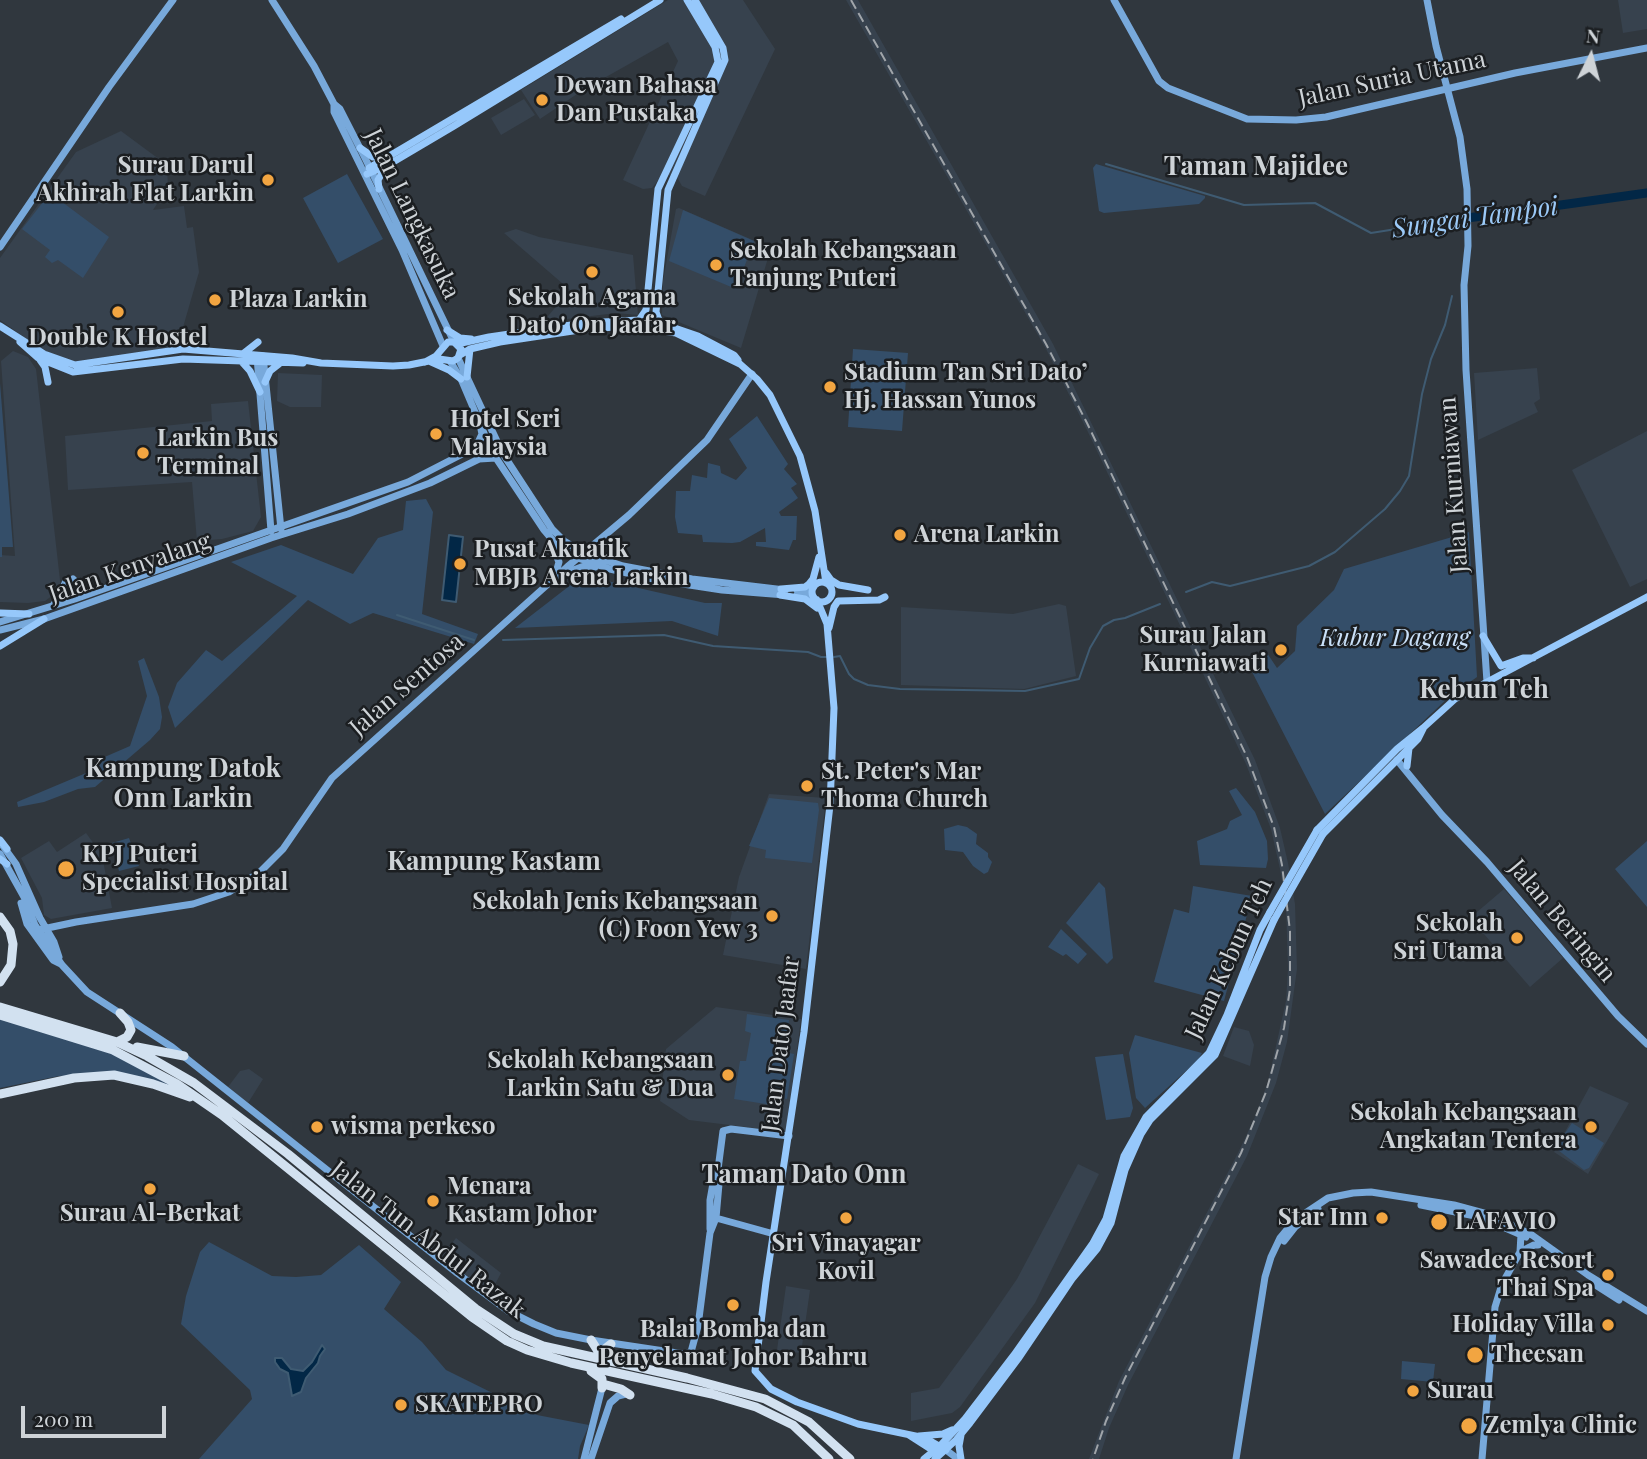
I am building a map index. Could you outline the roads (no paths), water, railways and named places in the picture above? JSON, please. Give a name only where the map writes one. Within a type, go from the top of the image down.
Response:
[{"type":"highway","points":[[0,917],[10,930],[13,955],[7,974],[0,982]]},
{"type":"highway","name":"Jalan Tun Abdul Razak","points":[[0,1007],[121,1044],[194,1083],[500,1326],[543,1346],[689,1378],[765,1399],[809,1422],[850,1459]]},
{"type":"highway","points":[[120,1013],[131,1030],[121,1044],[184,1056]]},
{"type":"highway","name":"Jalan Tun Abdul Razak","points":[[0,1015],[50,1029],[131,1058],[177,1084],[222,1115],[472,1317],[519,1347],[571,1363],[756,1407],[793,1425],[829,1459]]},
{"type":"highway","points":[[0,1094],[74,1078],[114,1075],[188,1096],[222,1115]]},
{"type":"highway","points":[[591,1340],[613,1363]]},
{"type":"highway","points":[[605,1355],[605,1350],[611,1344]]},
{"type":"highway","points":[[571,1363],[595,1373],[602,1379],[602,1386],[621,1389],[628,1395]]},
{"type":"main road","points":[[510,88],[651,0]]},
{"type":"main road","points":[[368,171],[660,0]]},
{"type":"main road","points":[[639,320],[646,310],[659,190],[718,61],[716,47],[687,0]]},
{"type":"main road","points":[[660,323],[656,312],[668,190],[725,60],[723,48],[695,0]]},
{"type":"main road","points":[[360,148],[389,161]]},
{"type":"main road","points":[[379,189],[379,176],[389,161]]},
{"type":"main road","points":[[428,360],[448,342],[585,323],[639,320],[660,323],[712,342],[734,355],[740,364]]},
{"type":"main road","points":[[0,326],[44,354],[75,365],[183,349],[280,363],[393,366],[428,360],[448,360],[470,349],[579,330],[630,326],[676,333],[740,364],[752,374],[779,410],[800,456],[815,511],[821,555],[819,585]]},
{"type":"main road","points":[[447,330],[460,338],[475,339]]},
{"type":"main road","points":[[15,336],[45,367],[48,382]]},
{"type":"main road","points":[[38,358],[73,372],[183,359],[242,357],[260,342],[272,356]]},
{"type":"main road","points":[[456,343],[461,349],[459,356]]},
{"type":"main road","points":[[442,345],[443,355],[448,360]]},
{"type":"main road","points":[[428,360],[464,378],[470,349]]},
{"type":"main road","points":[[260,359],[272,356],[314,362]]},
{"type":"main road","points":[[242,357],[260,392]]},
{"type":"main road","points":[[265,382],[270,372],[280,363]]},
{"type":"main road","points":[[821,555],[831,580],[844,587],[868,590]]},
{"type":"main road","points":[[781,592],[809,584],[821,555]]},
{"type":"main road","name":"Jalan Dato Jaafar","points":[[829,631],[824,613],[815,599],[819,585],[831,590],[829,631],[835,732],[830,805],[810,982],[757,1349],[757,1374],[776,1392],[828,1415],[914,1437],[940,1453]]},
{"type":"main road","points":[[781,592],[812,602],[829,631]]},
{"type":"main road","points":[[829,631],[834,607],[838,601],[879,600],[885,597]]},
{"type":"main road","name":"Jalan Kebun Teh","points":[[922,1459],[940,1453],[962,1434],[1018,1359],[1072,1279],[1097,1249],[1111,1223],[1125,1170],[1150,1120],[1203,1069],[1221,1046],[1272,916],[1320,832],[1379,768],[1405,746],[1418,740],[1423,729],[1455,699],[1647,597]]},
{"type":"main road","points":[[815,599],[822,602],[830,598]]},
{"type":"main road","points":[[0,613],[29,614]]},
{"type":"main road","points":[[0,646],[44,619]]},
{"type":"main road","points":[[1483,636],[1501,666],[1523,658],[1533,659]]},
{"type":"main road","points":[[1390,767],[1405,767],[1405,746]]},
{"type":"main road","name":"Jalan Kebun Teh","points":[[1320,832],[1390,767],[1405,746]]},
{"type":"main road","points":[[1379,768],[1398,758]]},
{"type":"main road","name":"Jalan Kebun Teh","points":[[940,1453],[1093,1243],[1106,1219],[1124,1156],[1146,1117],[1209,1053],[1227,1015],[1259,930],[1272,916]]},
{"type":"main road","points":[[922,1459],[922,1452],[914,1437],[943,1434],[961,1423]]},
{"type":"main road","points":[[960,1459],[962,1434]]},
{"type":"street","points":[[0,247],[109,87],[173,0]]},
{"type":"street","name":"Jalan Langkasuka","points":[[272,0],[314,66],[334,104],[340,109],[360,148],[442,345]]},
{"type":"street","name":"Jalan Suria Utama","points":[[1114,0],[1159,81],[1168,88],[1247,119],[1296,120],[1326,117],[1544,67],[1647,48]]},
{"type":"street","name":"Jalan Kurniawan","points":[[1427,0],[1460,137],[1467,200],[1464,285],[1467,381],[1487,682]]},
{"type":"street","name":"Jalan Langkasuka","points":[[334,104],[334,112],[379,189],[447,330],[456,343]]},
{"type":"street","points":[[459,356],[479,420],[496,458],[547,535],[561,550],[623,566],[815,599]]},
{"type":"street","points":[[260,359],[265,382],[282,535]]},
{"type":"street","points":[[260,359],[260,392],[272,538]]},
{"type":"street","points":[[448,360],[464,378],[503,454],[552,529],[581,555],[610,569]]},
{"type":"street","name":"Jalan Sentosa","points":[[42,929],[193,904],[229,891],[260,872],[283,849],[332,778],[629,515],[707,440],[752,374]]},
{"type":"street","name":"Jalan Kenyalang","points":[[0,631],[44,619],[205,558],[271,529],[408,482],[473,450],[482,434],[479,420]]},
{"type":"street","name":"Jalan Kenyalang","points":[[0,622],[348,514],[410,491],[479,459],[496,458]]},
{"type":"street","points":[[278,512],[288,520],[297,521]]},
{"type":"street","points":[[256,535],[269,515]]},
{"type":"street","points":[[547,535],[559,562],[554,579]]},
{"type":"street","points":[[554,579],[583,565],[698,586],[781,592],[807,591],[819,585]]},
{"type":"street","points":[[51,606],[59,599],[69,581],[83,589],[99,590]]},
{"type":"street","name":"Jalan Beringin","points":[[1398,758],[1446,811],[1450,821],[1618,1016],[1647,1044]]},
{"type":"street","points":[[2,852],[42,929]]},
{"type":"street","points":[[2,852],[20,893],[27,924],[52,960],[61,963]]},
{"type":"street","points":[[20,893],[61,963],[87,992],[147,1028],[184,1056],[508,1311],[555,1332],[611,1344],[684,1354],[691,1352],[698,1326],[710,1233],[710,1200],[717,1177]]},
{"type":"street","points":[[710,1233],[716,1218],[719,1184],[717,1177],[723,1131],[731,1129],[789,1136]]},
{"type":"street","points":[[1238,1459],[1265,1277],[1271,1257],[1284,1233],[1295,1220],[1328,1198],[1353,1192],[1371,1192],[1454,1205],[1491,1215],[1532,1236],[1647,1313]]},
{"type":"street","points":[[1238,1459],[1270,1272],[1281,1245],[1304,1218],[1338,1200],[1368,1197],[1479,1217],[1521,1234],[1604,1291],[1647,1313]]},
{"type":"street","points":[[710,1200],[716,1218]]},
{"type":"street","points":[[716,1218],[774,1234]]},
{"type":"street","points":[[1482,1459],[1495,1307],[1502,1284],[1520,1252],[1521,1234]]},
{"type":"street","points":[[1520,1252],[1538,1245]]},
{"type":"street","points":[[584,1459],[602,1386]]},
{"type":"street","points":[[591,1459],[610,1403],[615,1397],[628,1395]]},
{"type":"street","points":[[940,1453],[960,1459]]},
{"type":"waterway","name":"Sungai Tampoi","points":[[1106,164],[1244,205],[1315,203],[1371,233],[1453,220]]},
{"type":"waterway","name":"Sungai Tampoi","points":[[1453,220],[1647,193]]},
{"type":"waterway","points":[[1186,592],[1212,582],[1230,586],[1309,566],[1335,552],[1385,509],[1409,476],[1422,394],[1452,296]]},
{"type":"waterway","points":[[834,657],[840,656],[849,674],[868,685],[900,689],[1025,691],[1079,679],[1090,648],[1103,626],[1160,604]]},
{"type":"waterway","points":[[397,615],[474,640]]},
{"type":"waterway","points":[[503,640],[664,635],[713,646],[808,652],[828,657]]},
{"type":"railway","points":[[851,0],[1046,344],[1087,423],[1247,757],[1274,827],[1282,865],[1290,931],[1290,989],[1284,1028],[1266,1092],[1241,1153],[1125,1378],[1093,1459]]},
{"type":"place","name":"Dewan Bahasa Dan Pustaka","points":[[542,100]]},
{"type":"place","name":"Surau Darul Akhirah Flat Larkin","points":[[268,180]]},
{"type":"place","name":"Sekolah Kebangsaan Tanjung Puteri","points":[[716,265]]},
{"type":"place","name":"Sekolah Agama Dato' On Jaafar","points":[[592,272]]},
{"type":"place","name":"Plaza Larkin","points":[[215,300]]},
{"type":"place","name":"Double K Hostel","points":[[118,312]]},
{"type":"place","name":"Stadium Tan Sri Dato’ Hj. Hassan Yunos","points":[[830,387]]},
{"type":"place","name":"Hotel Seri Malaysia","points":[[436,434]]},
{"type":"place","name":"Larkin Bus Terminal","points":[[143,453]]},
{"type":"place","name":"Arena Larkin","points":[[900,535]]},
{"type":"place","name":"Pusat Akuatik MBJB Arena Larkin","points":[[460,564]]},
{"type":"place","name":"Surau Jalan Kurniawati","points":[[1281,650]]},
{"type":"place","name":"St. Peter's Mar Thoma Church","points":[[807,786]]},
{"type":"place","name":"KPJ Puteri Specialist Hospital","points":[[66,869]]},
{"type":"place","name":"Sekolah Jenis Kebangsaan (C) Foon Yew 3","points":[[772,916]]},
{"type":"place","name":"Sekolah Sri Utama","points":[[1517,938]]},
{"type":"place","name":"Sekolah Kebangsaan Larkin Satu & Dua","points":[[728,1075]]},
{"type":"place","name":"wisma perkeso","points":[[317,1127]]},
{"type":"place","name":"Sekolah Kebangsaan Angkatan Tentera","points":[[1591,1127]]},
{"type":"place","name":"Surau Al-Berkat","points":[[150,1189]]},
{"type":"place","name":"Menara Kastam Johor","points":[[433,1201]]},
{"type":"place","name":"Sri Vinayagar Kovil","points":[[846,1218]]},
{"type":"place","name":"Star Inn","points":[[1382,1218]]},
{"type":"place","name":"LAFAVIO","points":[[1439,1222]]},
{"type":"place","name":"Sawadee Resort Thai Spa","points":[[1608,1275]]},
{"type":"place","name":"Balai Bomba dan Penyelamat Johor Bahru","points":[[733,1305]]},
{"type":"place","name":"Holiday Villa","points":[[1608,1325]]},
{"type":"place","name":"Theesan","points":[[1475,1355]]},
{"type":"place","name":"Surau","points":[[1413,1391]]},
{"type":"place","name":"SKATEPRO","points":[[401,1405]]},
{"type":"place","name":"Zemlya Clinic","points":[[1469,1426]]},
{"type":"district","name":"Taman Majidee","points":[[1256,167]]},
{"type":"district","name":"Kebun Teh","points":[[1484,690]]},
{"type":"district","name":"Kampung Datok Onn Larkin","points":[[183,784]]},
{"type":"district","name":"Kampung Kastam","points":[[494,862]]},
{"type":"district","name":"Taman Dato Onn","points":[[804,1175]]},
{"type":"park label","name":"Kubur Dagang","points":[[1395,639]]}]
